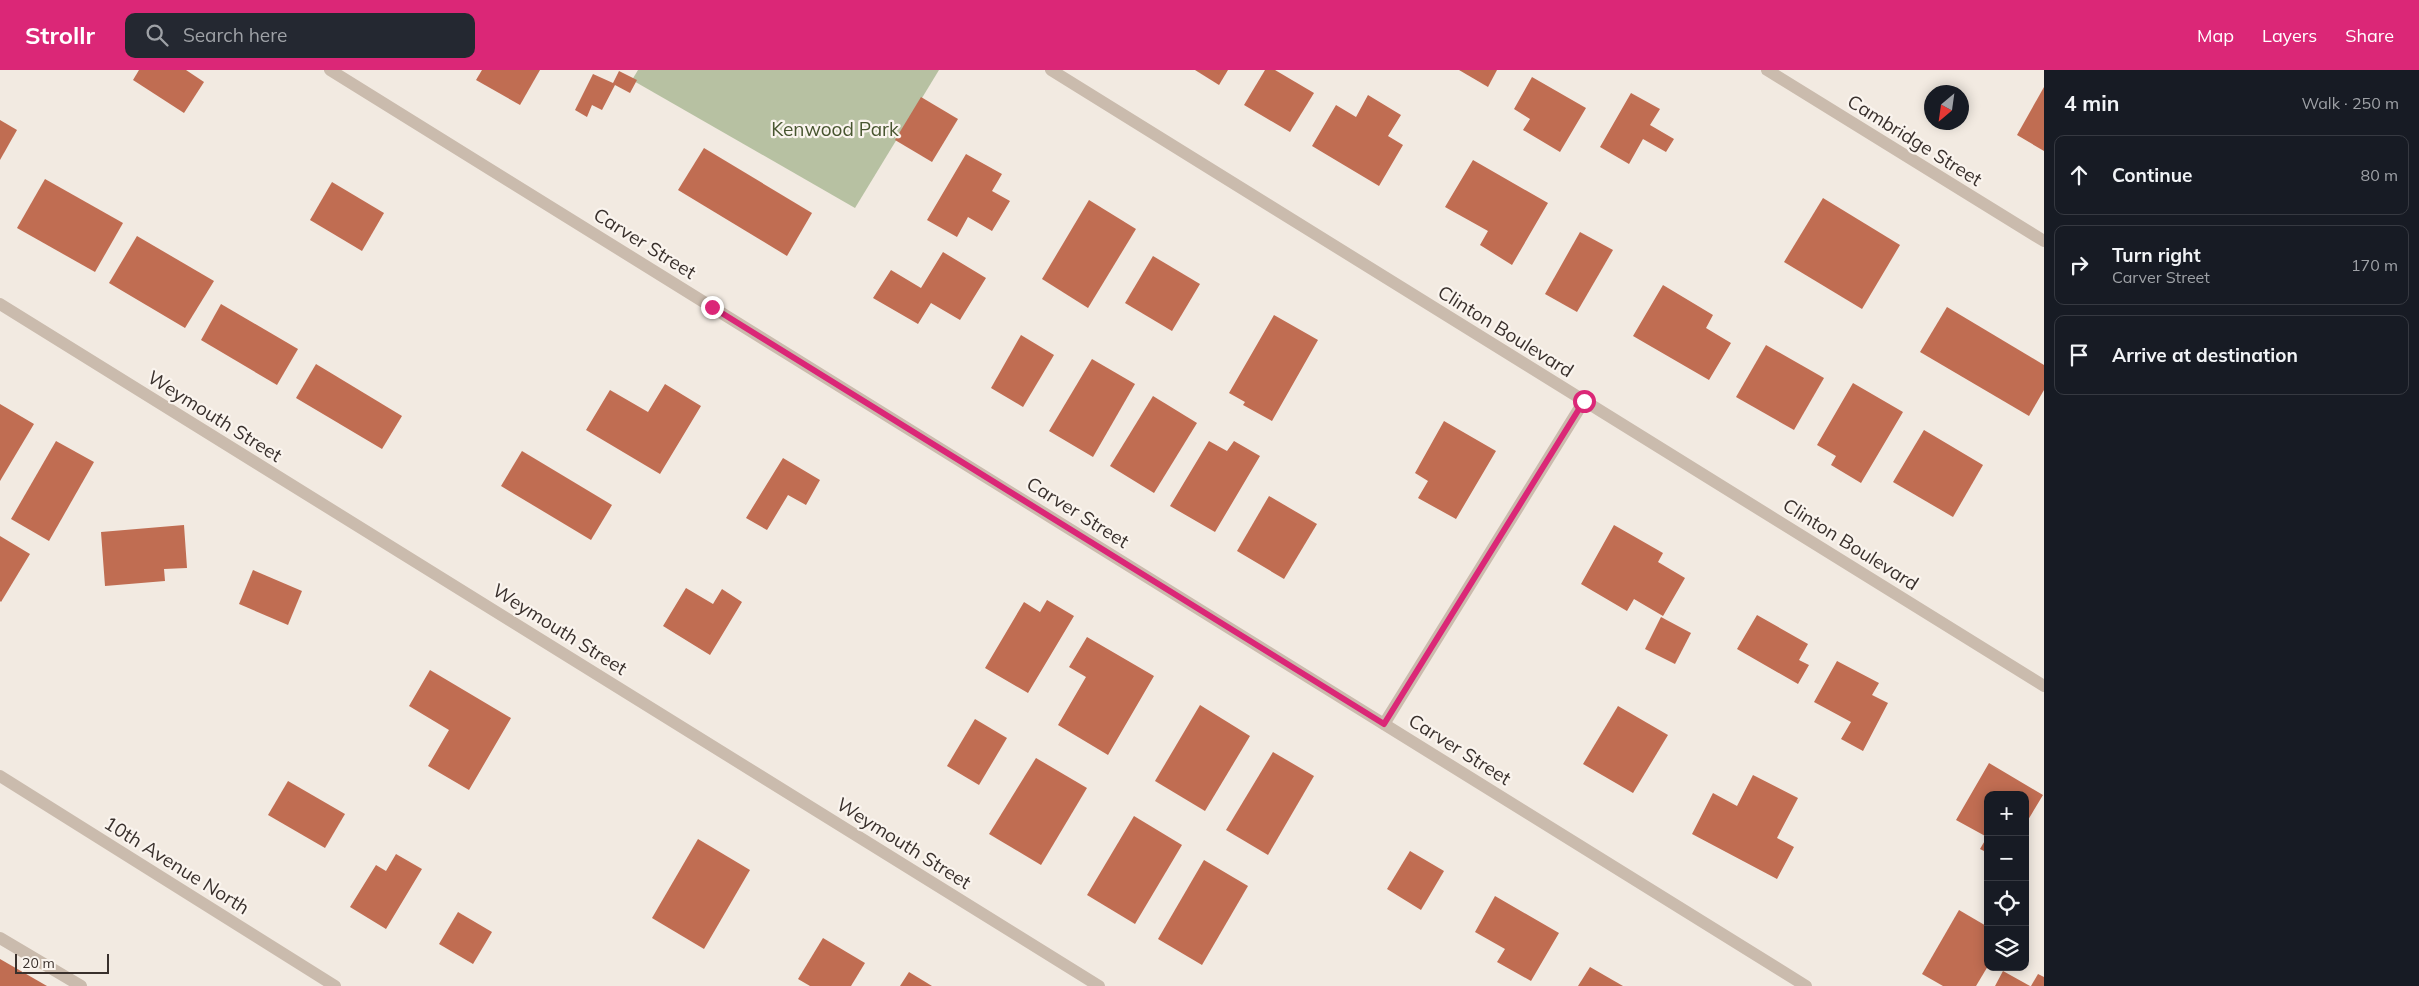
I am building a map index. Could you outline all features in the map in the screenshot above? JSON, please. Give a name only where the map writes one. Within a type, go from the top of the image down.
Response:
[{"type":"street","name":"Carver Street","points":[[330,70],[1806,986]]},
{"type":"street","name":"Clinton Boulevard","points":[[1051,70],[2044,686]]},
{"type":"street","name":"Cambridge Street","points":[[1767,70],[1783,74],[2044,241]]},
{"type":"street","name":"Weymouth Street","points":[[0,304],[1099,986]]},
{"type":"street","points":[[1384,724],[1584,401]]},
{"type":"street","name":"10th Avenue North","points":[[0,776],[335,986]]},
{"type":"street","points":[[0,938],[81,986]]},
{"type":"green space","name":"Kenwood Park","points":[[638,70],[939,70],[855,208],[632,80]]},
{"type":"building","points":[[139,70],[186,70],[204,82],[184,113],[133,80]]},
{"type":"building","points":[[482,70],[540,70],[520,105],[476,80]]},
{"type":"building","points":[[1195,70],[1228,70],[1219,85]]},
{"type":"building","points":[[1265,70],[1275,70],[1314,93],[1290,132],[1244,105]]},
{"type":"building","points":[[1459,70],[1497,70],[1488,87]]},
{"type":"building","points":[[619,71],[637,80],[630,93],[615,85],[602,110],[592,105],[587,117],[575,110],[593,74],[613,83]]},
{"type":"building","points":[[1532,77],[1586,108],[1560,152],[1523,130],[1530,119],[1514,109]]},
{"type":"building","points":[[2044,87],[2044,151],[2017,135]]},
{"type":"building","points":[[1631,93],[1660,109],[1650,125],[1674,139],[1666,152],[1643,139],[1629,164],[1600,147]]},
{"type":"building","points":[[1368,95],[1401,115],[1388,136],[1403,145],[1379,186],[1312,146],[1336,105],[1356,117]]},
{"type":"building","points":[[921,97],[958,119],[932,162],[895,140]]},
{"type":"building","points":[[0,120],[17,130],[0,160]]},
{"type":"building","points":[[704,148],[812,213],[787,256],[678,190]]},
{"type":"building","points":[[966,154],[1002,174],[992,191],[1010,201],[992,231],[968,217],[957,237],[927,220]]},
{"type":"building","points":[[1473,160],[1548,203],[1512,265],[1480,245],[1488,231],[1445,207]]},
{"type":"building","points":[[45,179],[123,223],[95,272],[17,228]]},
{"type":"building","points":[[332,182],[384,213],[362,251],[310,220]]},
{"type":"building","points":[[1823,198],[1900,245],[1862,309],[1784,262]]},
{"type":"building","points":[[1089,200],[1136,229],[1088,308],[1042,279]]},
{"type":"building","points":[[1580,232],[1613,250],[1577,312],[1545,294]]},
{"type":"building","points":[[137,236],[214,281],[185,328],[109,283]]},
{"type":"building","points":[[943,252],[986,278],[960,320],[931,303],[918,324],[873,298],[891,270],[921,288]]},
{"type":"building","points":[[1153,256],[1200,284],[1172,331],[1125,303]]},
{"type":"building","points":[[1663,285],[1713,315],[1706,328],[1731,343],[1709,380],[1633,336]]},
{"type":"building","points":[[221,304],[298,349],[277,385],[201,340]]},
{"type":"building","points":[[1947,307],[2044,365],[2044,390],[2029,416],[1920,352]]},
{"type":"building","points":[[1274,315],[1318,340],[1272,421],[1243,405],[1245,402],[1229,393]]},
{"type":"building","points":[[1021,335],[1054,355],[1023,407],[991,388]]},
{"type":"building","points":[[1766,345],[1824,378],[1794,430],[1736,397]]},
{"type":"building","points":[[1092,359],[1135,384],[1093,457],[1049,431]]},
{"type":"building","points":[[316,364],[402,416],[382,449],[296,398]]},
{"type":"building","points":[[1853,383],[1903,412],[1861,483],[1831,465],[1836,456],[1817,445]]},
{"type":"building","points":[[665,384],[701,406],[660,474],[586,430],[610,390],[648,412]]},
{"type":"building","points":[[1153,396],[1197,423],[1154,493],[1110,466]]},
{"type":"building","points":[[0,404],[34,424],[0,481]]},
{"type":"building","points":[[1444,421],[1496,451],[1456,519],[1418,498],[1428,481],[1415,473]]},
{"type":"building","points":[[1924,430],[1983,465],[1953,517],[1893,482]]},
{"type":"building","points":[[56,441],[94,462],[49,541],[11,519]]},
{"type":"building","points":[[1209,441],[1227,451],[1234,441],[1260,456],[1215,532],[1170,506]]},
{"type":"building","points":[[522,451],[612,505],[591,540],[501,486]]},
{"type":"building","points":[[783,458],[820,480],[806,505],[788,495],[767,530],[746,518]]},
{"type":"building","points":[[1269,496],[1317,524],[1284,579],[1237,551]]},
{"type":"building","points":[[184,525],[187,568],[164,569],[165,581],[105,586],[101,532]]},
{"type":"building","points":[[1614,525],[1663,553],[1658,562],[1685,578],[1663,616],[1634,599],[1627,611],[1581,584]]},
{"type":"building","points":[[0,536],[30,554],[1,602],[0,601]]},
{"type":"building","points":[[253,570],[302,591],[288,625],[239,604]]},
{"type":"building","points":[[686,588],[713,604],[722,589],[742,602],[710,655],[663,626]]},
{"type":"building","points":[[1047,600],[1074,616],[1028,693],[985,668],[1024,602],[1040,612]]},
{"type":"building","points":[[1757,615],[1808,644],[1799,660],[1809,665],[1798,684],[1737,649]]},
{"type":"building","points":[[1661,617],[1691,633],[1675,664],[1645,649]]},
{"type":"building","points":[[1087,637],[1154,676],[1108,755],[1058,725],[1086,677],[1069,667]]},
{"type":"building","points":[[1837,661],[1879,683],[1872,695],[1888,703],[1863,751],[1841,739],[1851,722],[1814,702]]},
{"type":"building","points":[[430,670],[511,718],[469,790],[428,766],[449,730],[409,706]]},
{"type":"building","points":[[1200,705],[1250,736],[1205,811],[1155,781]]},
{"type":"building","points":[[1618,706],[1668,735],[1633,793],[1583,764]]},
{"type":"building","points":[[975,719],[1007,738],[979,785],[947,766]]},
{"type":"building","points":[[1273,752],[1314,776],[1268,855],[1226,830]]},
{"type":"building","points":[[1036,758],[1087,788],[1041,865],[989,834]]},
{"type":"building","points":[[1989,763],[2043,795],[2029,818],[2029,791],[1984,791],[1984,835],[1956,820]]},
{"type":"building","points":[[1753,775],[1798,798],[1777,838],[1794,847],[1777,879],[1692,834],[1713,793],[1737,806]]},
{"type":"building","points":[[288,781],[345,814],[325,848],[268,815]]},
{"type":"building","points":[[1134,816],[1182,845],[1135,924],[1087,895]]},
{"type":"building","points":[[698,839],[750,870],[704,949],[652,918]]},
{"type":"building","points":[[1984,842],[1984,851],[1980,849]]},
{"type":"building","points":[[1410,851],[1444,871],[1421,910],[1387,889]]},
{"type":"building","points":[[396,854],[422,869],[386,929],[350,907],[376,865],[386,871]]},
{"type":"building","points":[[1204,860],[1248,886],[1202,965],[1158,939]]},
{"type":"building","points":[[1495,896],[1559,933],[1531,981],[1497,962],[1505,949],[1475,932]]},
{"type":"building","points":[[1959,910],[1984,925],[1985,971],[1976,986],[1943,986],[1922,974]]},
{"type":"building","points":[[458,912],[492,932],[473,964],[439,944]]},
{"type":"building","points":[[823,938],[865,963],[851,986],[810,986],[798,979]]},
{"type":"building","points":[[0,959],[47,986],[0,986]]},
{"type":"building","points":[[1590,967],[1623,986],[1578,986]]},
{"type":"building","points":[[2003,971],[2030,986],[1995,986]]},
{"type":"building","points":[[909,972],[932,986],[900,986]]},
{"type":"building","points":[[2038,974],[2044,977],[2044,986],[2031,986]]},
{"type":"route","points":[[712,307],[1384,724],[1584,401]]}]
